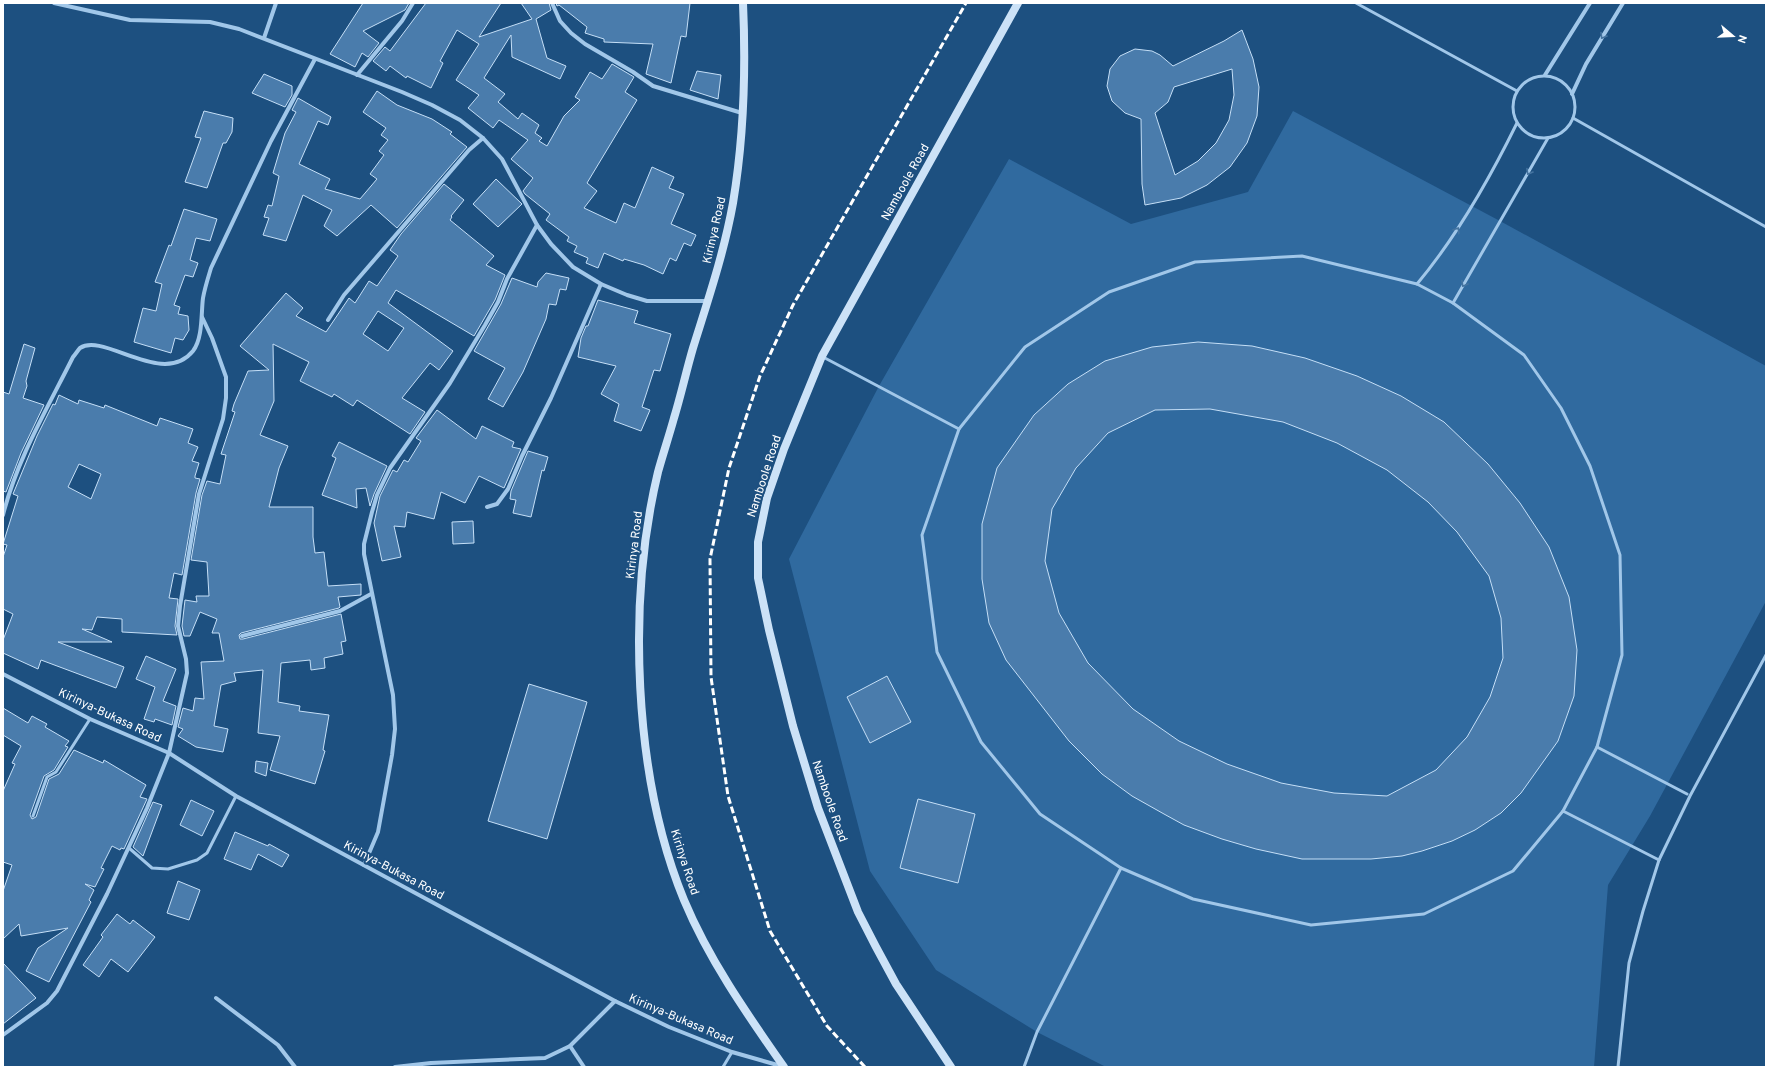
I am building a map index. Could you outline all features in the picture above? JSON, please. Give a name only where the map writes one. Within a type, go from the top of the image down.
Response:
[{"type":"street","points":[[54,3],[72,5],[130,20],[210,22],[239,29],[432,105],[460,120],[483,138],[502,159],[537,225],[551,244],[573,267],[601,284],[627,295],[647,301],[708,301]]},
{"type":"street","points":[[264,38],[276,3]]},
{"type":"street","points":[[357,75],[402,21],[413,3]]},
{"type":"street","points":[[552,3],[560,21],[571,33],[585,44],[633,72],[653,86],[742,113]]},
{"type":"street","name":"Kirinya Road","points":[[743,3],[744,64],[742,113],[738,166],[732,205],[708,301],[659,470],[647,526],[639,631],[642,700],[647,753],[659,821],[668,856],[684,900],[709,951],[747,1014],[784,1067]]},
{"type":"street","name":"Namboole Road","points":[[951,1067],[896,984],[858,912],[818,808],[793,726],[758,578],[758,542],[768,498],[784,449],[822,356],[1018,3]]},
{"type":"street","points":[[1545,75],[1590,3]]},
{"type":"street","points":[[1572,94],[1586,64],[1623,3]]},
{"type":"street","points":[[3,515],[9,490],[28,447],[73,358],[80,348],[91,345],[102,347],[147,361],[163,364],[181,360],[193,351],[199,334],[206,285],[218,252],[271,141],[316,59]]},
{"type":"street","points":[[328,320],[344,295],[369,268],[391,240],[469,150],[483,138]]},
{"type":"street","points":[[364,865],[378,832],[392,755],[395,729],[394,695],[383,640],[371,594],[364,554],[364,544],[377,495],[390,468],[401,450],[422,424],[485,326],[498,302],[507,279],[537,225]]},
{"type":"street","points":[[487,507],[498,504],[508,489],[522,456],[551,398],[601,284]]},
{"type":"street","points":[[3,1035],[47,1003],[57,991],[104,901],[129,848],[169,753],[186,673],[186,659],[180,640],[178,626],[188,549],[199,494],[224,419],[226,398],[226,377],[212,338],[202,317]]},
{"type":"street","points":[[242,636],[340,611],[371,594]]},
{"type":"street","name":"Kirinya-Bukasa Road","points":[[3,674],[90,719],[169,753],[236,796],[615,1001],[669,1027],[732,1052],[784,1067]]},
{"type":"street","points":[[216,998],[278,1045],[295,1067]]},
{"type":"street","points":[[395,1067],[432,1063],[545,1058],[570,1046],[615,1001]]},
{"type":"street","points":[[570,1046],[584,1067]]},
{"type":"lane","points":[[1356,3],[1516,91]]},
{"type":"lane","points":[[1545,75],[1561,80],[1572,94],[1574,106],[1573,118],[1567,127],[1558,134],[1548,138],[1536,137],[1525,132],[1517,123],[1513,113],[1513,101],[1516,91],[1524,82],[1533,77],[1545,75]]},
{"type":"lane","points":[[1573,118],[1766,227]]},
{"type":"lane","points":[[1417,284],[1439,257],[1472,206],[1517,123]]},
{"type":"lane","points":[[1453,303],[1548,138]]},
{"type":"lane","points":[[1302,256],[1417,284],[1453,303],[1524,355],[1562,408],[1590,466],[1620,555],[1622,655],[1597,747],[1563,811],[1513,871],[1424,914],[1312,924],[1193,899],[1121,868],[1040,814],[981,742],[937,652],[922,535],[960,429],[1025,347],[1109,292],[1195,262],[1302,256]]},
{"type":"lane","points":[[822,356],[960,429]]},
{"type":"lane","points":[[1618,1067],[1629,963],[1659,860],[1690,796],[1766,656]]},
{"type":"lane","points":[[33,816],[47,777],[56,772],[90,719]]},
{"type":"lane","points":[[1597,747],[1687,794]]},
{"type":"lane","points":[[129,848],[152,868],[168,869],[197,860],[206,853],[236,796]]},
{"type":"lane","points":[[1563,811],[1659,860]]},
{"type":"lane","points":[[1024,1067],[1037,1032],[1121,868]]},
{"type":"lane","points":[[723,1067],[732,1052]]},
{"type":"shaded area","points":[[1293,111],[1500,221],[1766,366],[1766,601],[1650,816],[1608,885],[1594,1067],[1106,1067],[1037,1032],[936,970],[870,871],[789,559],[879,386],[1009,159],[1131,224],[1248,192]]},
{"type":"building","points":[[363,3],[409,3],[405,10],[363,31],[379,43],[368,57],[362,53],[355,67],[330,54]]},
{"type":"building","points":[[426,3],[501,3],[479,37],[532,19],[521,3],[549,3],[551,10],[536,19],[547,58],[566,66],[560,79],[512,57],[511,35],[484,78],[505,94],[498,102],[518,119],[522,113],[539,125],[535,133],[542,138],[539,141],[547,146],[564,116],[580,100],[575,97],[590,72],[602,79],[612,64],[634,77],[625,92],[637,100],[587,183],[597,191],[584,208],[616,223],[624,203],[635,208],[652,167],[674,177],[669,188],[684,194],[671,224],[696,235],[691,246],[684,243],[676,261],[670,258],[663,274],[644,265],[624,259],[623,261],[604,253],[598,268],[586,263],[588,258],[574,252],[577,246],[567,241],[569,237],[546,220],[550,214],[525,194],[523,191],[533,178],[511,159],[528,140],[499,120],[493,128],[468,108],[479,95],[456,80],[479,44],[457,30],[440,61],[443,63],[431,88],[407,76],[406,78],[390,66],[386,71],[373,61],[385,47],[390,51]]},
{"type":"building","points":[[556,3],[690,3],[686,37],[681,36],[671,83],[646,74],[653,44],[604,42],[604,39],[585,33],[587,27],[559,5],[557,6]]},
{"type":"building","points":[[1242,30],[1253,59],[1259,87],[1257,116],[1247,143],[1230,167],[1207,185],[1181,198],[1145,205],[1142,184],[1141,119],[1125,113],[1112,101],[1107,86],[1110,69],[1120,56],[1135,49],[1152,51],[1160,55],[1173,66],[1224,41]],"holes":[[[1232,69],[1234,95],[1229,120],[1216,143],[1198,161],[1175,175],[1155,113],[1168,102],[1174,87]]]},
{"type":"building","points":[[697,71],[721,75],[718,99],[690,90]]},
{"type":"building","points":[[264,74],[292,86],[292,95],[285,107],[252,93]]},
{"type":"building","points":[[377,91],[397,105],[432,119],[452,132],[450,134],[467,147],[397,228],[371,205],[337,236],[324,226],[332,210],[303,195],[286,241],[263,235],[269,218],[264,217],[268,205],[272,206],[279,176],[273,173],[285,133],[296,112],[292,110],[298,98],[331,117],[328,125],[318,121],[299,164],[330,179],[325,189],[360,199],[377,179],[370,174],[384,155],[379,151],[388,140],[381,135],[386,128],[363,112]]},
{"type":"building","points":[[204,111],[233,118],[232,132],[226,143],[223,143],[207,188],[185,182],[201,138],[195,137]]},
{"type":"building","points":[[496,179],[522,204],[498,227],[473,204]]},
{"type":"building","points":[[444,184],[464,200],[451,216],[452,217],[450,220],[494,256],[486,265],[505,275],[495,300],[474,336],[396,290],[388,303],[453,351],[439,370],[430,363],[402,398],[425,412],[410,434],[357,400],[353,406],[334,394],[332,397],[300,381],[309,362],[273,344],[274,401],[260,435],[288,446],[279,468],[269,507],[313,507],[313,537],[315,553],[324,552],[328,586],[361,584],[361,595],[338,597],[339,608],[241,633],[239,635],[240,639],[243,639],[341,614],[346,641],[341,642],[343,654],[324,658],[325,668],[311,670],[310,660],[281,663],[278,702],[300,706],[299,711],[329,715],[323,750],[325,751],[315,784],[270,770],[280,736],[258,733],[263,670],[234,673],[236,681],[221,685],[214,726],[228,729],[223,752],[196,747],[178,736],[183,729],[178,727],[183,708],[193,711],[195,698],[204,699],[201,662],[224,661],[219,633],[212,633],[217,619],[200,612],[190,636],[184,636],[182,626],[185,600],[197,602],[196,596],[209,596],[207,562],[191,560],[202,495],[207,481],[220,484],[226,455],[221,454],[235,412],[232,411],[234,404],[248,371],[269,370],[240,346],[286,293],[303,308],[296,316],[326,332],[349,298],[355,303],[369,281],[377,286],[398,256],[390,250],[401,234]],"holes":[[[378,311],[404,328],[388,351],[363,334]]]},
{"type":"building","points":[[184,209],[217,219],[210,241],[196,238],[190,260],[198,263],[193,277],[185,275],[174,305],[180,307],[178,314],[188,316],[189,330],[183,340],[175,338],[171,353],[134,342],[143,308],[156,311],[162,284],[155,282],[169,245],[171,246]]},
{"type":"building","points":[[546,273],[569,278],[566,290],[560,289],[556,305],[549,304],[546,319],[523,372],[503,407],[488,399],[505,368],[474,351],[501,304],[512,278],[537,287],[538,282]]},
{"type":"building","points":[[598,300],[638,311],[634,323],[671,334],[660,371],[654,370],[642,407],[650,410],[641,431],[614,421],[619,404],[601,394],[616,366],[578,357],[581,338],[586,326],[588,326]]},
{"type":"building","points":[[1198,342],[1252,346],[1305,358],[1357,376],[1401,396],[1444,422],[1488,464],[1520,503],[1549,547],[1569,597],[1577,650],[1574,696],[1558,741],[1521,793],[1501,813],[1475,830],[1452,841],[1402,856],[1371,859],[1302,859],[1256,849],[1222,839],[1184,825],[1132,796],[1102,774],[1069,741],[1006,660],[989,623],[982,579],[982,524],[997,468],[1034,415],[1068,384],[1105,361],[1152,347]],"holes":[[[1210,409],[1283,422],[1337,443],[1387,470],[1428,502],[1457,532],[1489,576],[1501,618],[1503,658],[1490,697],[1467,737],[1436,770],[1387,796],[1334,793],[1281,783],[1227,764],[1179,741],[1133,709],[1088,663],[1059,613],[1045,561],[1052,509],[1076,468],[1108,433],[1155,410]]]},
{"type":"building","points":[[24,344],[35,348],[23,398],[44,405],[21,453],[6,492],[3,491],[3,392],[9,394]]},
{"type":"building","points":[[59,395],[78,404],[79,400],[104,408],[105,405],[157,426],[160,418],[193,429],[188,443],[198,447],[192,461],[199,463],[195,478],[200,479],[196,493],[182,575],[174,573],[169,598],[178,599],[175,626],[177,635],[122,632],[122,619],[97,617],[92,630],[82,629],[112,642],[58,642],[124,667],[116,688],[41,660],[38,669],[3,653],[3,640],[13,614],[3,609],[3,557],[7,545],[3,544],[18,496],[13,494],[37,436],[53,404],[55,405]],"holes":[[[79,464],[101,474],[91,499],[68,487]]]},
{"type":"building","points":[[437,410],[476,439],[482,426],[514,442],[512,447],[521,449],[504,488],[479,476],[465,503],[441,492],[434,519],[407,512],[405,527],[394,526],[401,557],[382,561],[374,523],[380,496],[393,470],[397,472],[404,460],[408,462],[421,441],[416,438]]},
{"type":"building","points":[[339,442],[387,466],[370,506],[366,488],[356,489],[357,508],[322,495],[336,458],[332,456]]},
{"type":"building","points":[[528,451],[548,457],[544,471],[542,470],[531,517],[513,513],[516,500],[510,499],[511,491]]},
{"type":"building","points":[[473,521],[474,543],[453,544],[452,522]]},
{"type":"building","points":[[146,656],[176,669],[163,701],[176,706],[172,725],[155,719],[154,722],[144,719],[155,687],[136,679]]},
{"type":"building","points":[[887,676],[911,722],[870,743],[847,697]]},
{"type":"building","points":[[529,684],[587,702],[547,839],[488,821]]},
{"type":"building","points":[[3,708],[28,723],[32,716],[47,724],[45,727],[69,741],[65,746],[68,747],[54,770],[44,776],[30,815],[32,819],[36,817],[49,779],[59,774],[74,750],[103,763],[104,760],[146,785],[140,797],[147,799],[124,849],[121,848],[120,850],[112,846],[101,868],[104,869],[95,887],[85,884],[94,890],[89,900],[91,902],[49,982],[26,971],[38,948],[68,928],[21,936],[19,924],[3,939],[3,891],[12,865],[3,862],[3,791],[15,764],[12,763],[21,746],[3,735]]},
{"type":"building","points":[[256,761],[268,763],[266,776],[255,772]]},
{"type":"building","points":[[918,799],[975,814],[958,883],[900,868]]},
{"type":"building","points":[[191,800],[214,811],[202,836],[180,825]]},
{"type":"building","points":[[153,802],[162,805],[143,856],[133,847]]},
{"type":"building","points":[[235,832],[268,846],[269,844],[289,855],[282,867],[258,854],[251,870],[224,859]]},
{"type":"building","points":[[178,881],[200,890],[189,920],[167,913]]},
{"type":"building","points":[[117,914],[130,924],[133,920],[155,937],[128,972],[111,959],[99,977],[83,965],[103,937],[101,935]]},
{"type":"building","points":[[3,963],[36,998],[3,1024]]},
{"type":"railway","points":[[865,1067],[827,1026],[770,931],[728,796],[711,677],[710,559],[729,468],[760,376],[793,305],[966,3]]}]
